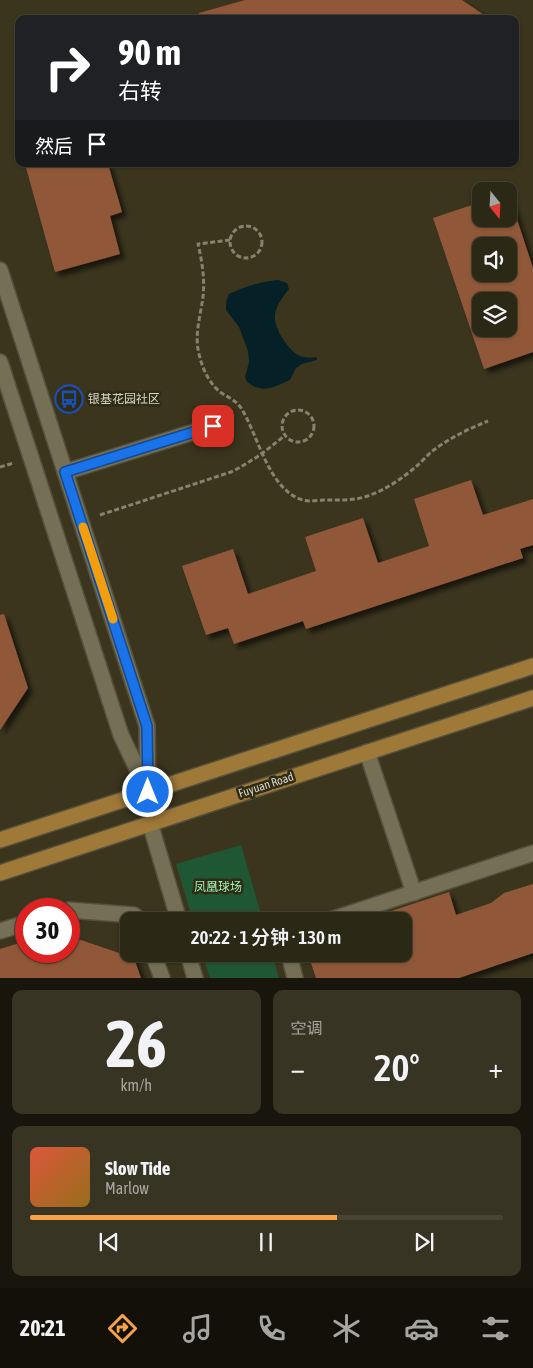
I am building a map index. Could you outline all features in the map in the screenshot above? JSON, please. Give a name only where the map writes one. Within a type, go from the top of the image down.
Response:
[{"type":"main road","points":[[0,840],[533,666]]},
{"type":"main road","name":"Fuyuan Road","points":[[0,873],[367,752],[532,700]]},
{"type":"street","points":[[0,270],[147,726],[148,792]]},
{"type":"street","points":[[0,362],[121,735],[148,792]]},
{"type":"street","points":[[65,472],[213,426]]},
{"type":"street","points":[[367,752],[414,893]]},
{"type":"street","points":[[150,824],[176,912]]},
{"type":"street","points":[[355,912],[533,853]]},
{"type":"street","points":[[80,911],[120,914]]},
{"type":"street","points":[[0,931],[15,926]]},
{"type":"street","points":[[157,962],[162,978]]},
{"type":"street","points":[[190,962],[195,978]]},
{"type":"street","points":[[291,962],[295,978]]},
{"type":"path","points":[[246,226],[254,227],[260,232],[263,240],[259,253],[253,257],[246,258],[240,257],[231,248],[230,240],[232,233],[238,227],[246,226]]},
{"type":"path","points":[[230,240],[198,244],[204,274],[204,295],[197,348],[203,370],[210,382],[241,408],[262,454],[277,480],[294,496],[304,500],[348,500],[382,491],[416,466],[431,452],[470,428],[488,421]]},
{"type":"path","points":[[299,410],[306,412],[312,418],[314,432],[305,441],[292,441],[285,435],[282,425],[285,417],[291,412],[299,410]]},
{"type":"path","points":[[81,521],[223,476],[246,465],[285,435]]},
{"type":"green space","name":"凤凰球场","points":[[241,845],[260,912],[190,912],[176,864]]},
{"type":"green space","points":[[205,962],[274,962],[279,978],[210,978]]},
{"type":"water","points":[[278,280],[287,283],[289,289],[275,314],[278,331],[285,342],[298,355],[317,357],[317,360],[302,364],[296,368],[290,380],[264,389],[255,387],[247,382],[245,377],[249,362],[248,351],[239,327],[226,310],[226,302],[229,294],[235,291]]},
{"type":"building","points":[[245,0],[462,0],[484,15],[199,15],[199,13]]},
{"type":"building","points":[[26,167],[109,167],[122,212],[110,216],[120,254],[55,272]]},
{"type":"building","points":[[472,205],[472,228],[518,228],[518,222],[533,268],[533,352],[484,369],[473,337],[517,337],[517,292],[472,292],[472,333],[433,218]]},
{"type":"building","points":[[471,480],[483,515],[533,499],[533,545],[520,549],[523,558],[306,629],[303,621],[234,644],[228,628],[206,635],[182,566],[233,549],[248,594],[316,571],[305,537],[363,518],[378,563],[429,546],[414,499]]},
{"type":"building","points":[[4,614],[28,688],[0,730],[0,615]]},
{"type":"building","points":[[533,884],[533,953],[459,978],[316,978],[311,962],[412,962],[412,912],[388,912],[449,892],[456,915],[491,903],[504,893]]},
{"type":"building","points":[[80,940],[120,953],[120,962],[135,962],[141,978],[0,978],[0,949],[15,944],[15,963],[80,963]]},
{"type":"slow traffic","points":[[83,527],[113,619]]},
{"type":"place","name":"银基花园社区","points":[[69,399]]},
{"type":"route","points":[[148,792],[147,726],[65,472],[213,426]]}]
